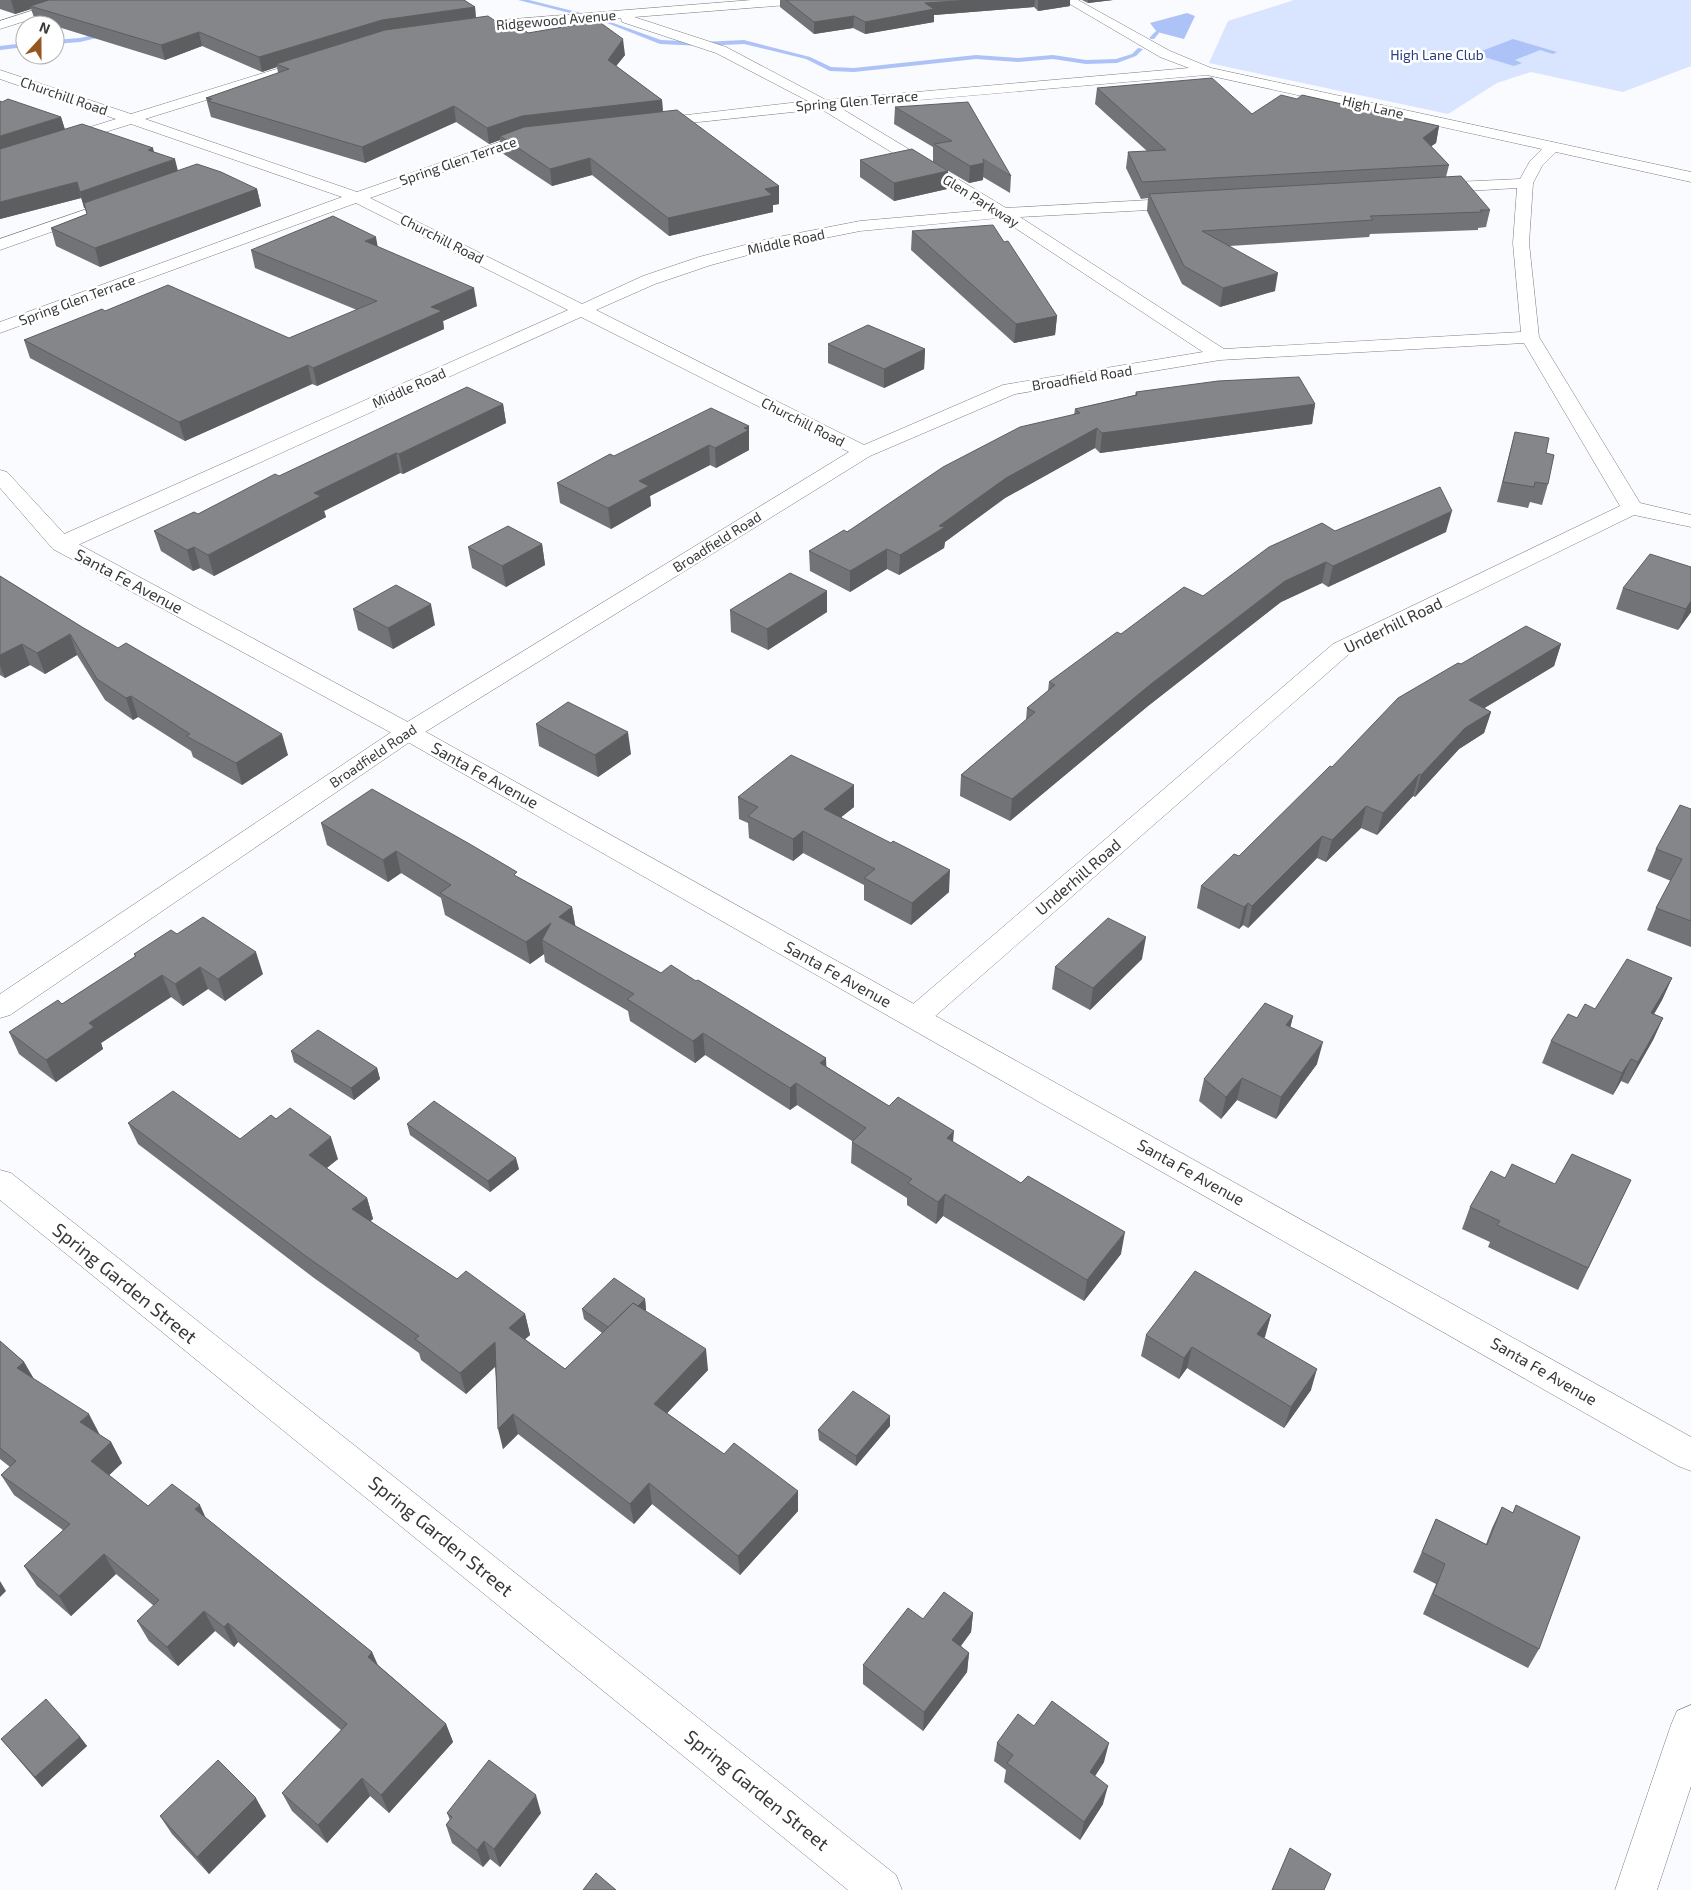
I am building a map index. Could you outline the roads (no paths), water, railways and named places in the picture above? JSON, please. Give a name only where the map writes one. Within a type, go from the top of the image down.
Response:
[{"type":"street","points":[[0,25],[78,0]]},
{"type":"street","name":"Ridgewood Avenue","points":[[453,31],[501,24],[800,0]]},
{"type":"street","name":"High Lane","points":[[1069,0],[1165,54],[1207,71],[1691,177]]},
{"type":"street","name":"Glen Parkway","points":[[574,2],[721,50],[824,104],[1003,213],[1220,355]]},
{"type":"street","points":[[0,160],[318,61]]},
{"type":"street","name":"Spring Glen Terrace","points":[[640,125],[824,104],[1207,71]]},
{"type":"street","name":"Churchill Road","points":[[0,74],[358,197],[863,452]]},
{"type":"street","name":"Spring Glen Terrace","points":[[0,328],[524,138],[553,135]]},
{"type":"street","points":[[1552,147],[1535,164],[1525,182],[1521,243],[1530,337],[1632,508],[1691,521]]},
{"type":"street","points":[[226,165],[245,159]]},
{"type":"street","points":[[1416,189],[1525,182]]},
{"type":"street","points":[[0,245],[134,198]]},
{"type":"street","name":"Middle Road","points":[[61,544],[649,280],[705,261],[768,244],[860,226],[1003,213],[1200,202]]},
{"type":"street","name":"Broadfield Road","points":[[0,1008],[408,732],[863,452],[1010,389],[1220,355],[1530,337]]},
{"type":"street","name":"Santa Fe Avenue","points":[[0,476],[61,544],[408,732],[1691,1455]]},
{"type":"street","name":"Underhill Road","points":[[915,1018],[1341,649],[1632,508]]},
{"type":"street","name":"Spring Garden Street","points":[[0,1182],[882,1890]]},
{"type":"street","points":[[1636,1890],[1691,1725]]},
{"type":"water","points":[[1187,13],[1195,16],[1184,39],[1157,32],[1150,23]]},
{"type":"water","points":[[1513,39],[1557,52],[1553,54],[1540,50],[1515,60],[1522,63],[1514,66],[1474,54]]},
{"type":"waterway","points":[[521,0],[586,15]]},
{"type":"waterway","points":[[604,20],[660,42],[702,44],[744,42],[808,58],[830,69],[854,70],[976,57],[1018,60],[1053,57],[1086,62],[1117,61],[1134,55],[1140,49]]},
{"type":"waterway","points":[[1152,38],[1157,32]]},
{"type":"waterway","points":[[65,41],[107,34]]},
{"type":"waterway","points":[[0,48],[15,46]]},
{"type":"park label","name":"High Lane Club","points":[[1437,55]]}]
